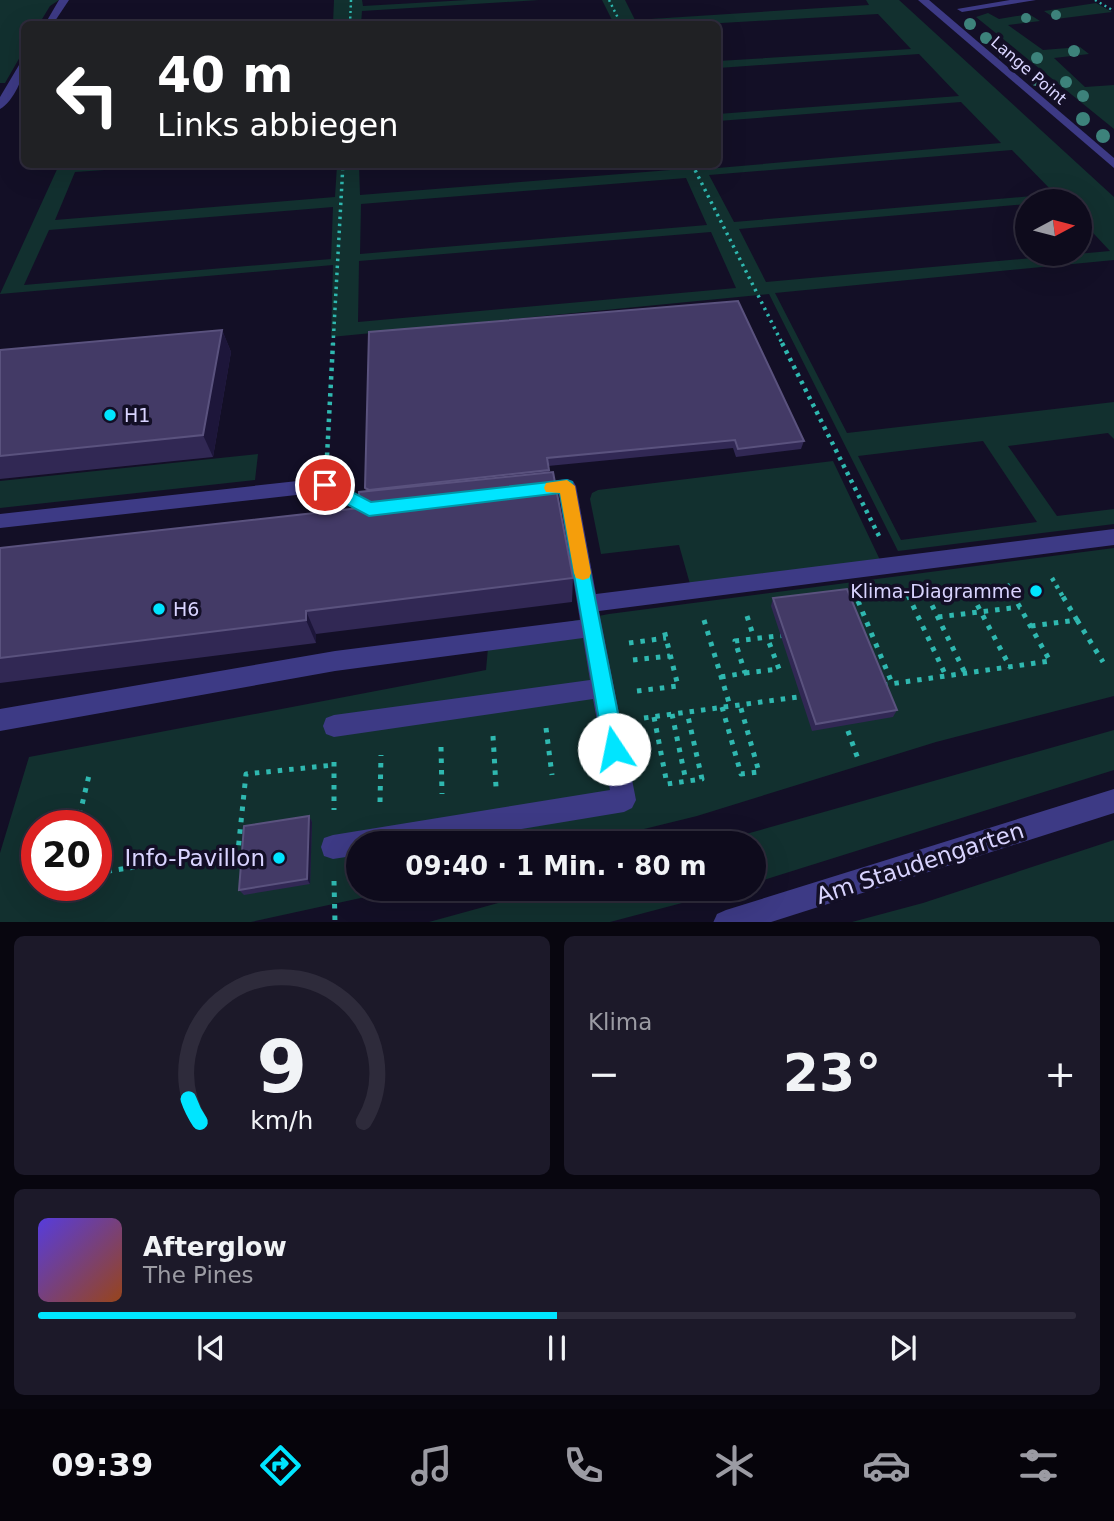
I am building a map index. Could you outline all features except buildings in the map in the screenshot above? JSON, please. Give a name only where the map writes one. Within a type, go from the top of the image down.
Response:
[{"type":"street","points":[[51,21],[64,0]]},
{"type":"street","name":"Lange Point","points":[[923,0],[1114,164]]},
{"type":"street","points":[[961,9],[1031,0]]},
{"type":"street","points":[[0,106],[21,70]]},
{"type":"street","points":[[0,521],[325,485],[369,509],[395,506]]},
{"type":"street","points":[[437,831],[624,800],[621,721],[603,688],[567,486],[514,492]]},
{"type":"street","points":[[588,604],[1114,537]]},
{"type":"street","points":[[0,720],[335,661],[592,628]]},
{"type":"street","points":[[334,726],[603,688]]},
{"type":"street","name":"Am Staudengarten","points":[[726,922],[1114,801]]},
{"type":"street","points":[[333,847],[346,845]]},
{"type":"path","points":[[350,21],[351,0]]},
{"type":"path","points":[[609,0],[620,21]]},
{"type":"path","points":[[1095,0],[1114,11]]},
{"type":"path","points":[[325,485],[342,168]]},
{"type":"path","points":[[694,168],[903,564],[937,617],[965,673]]},
{"type":"path","points":[[1034,547],[1103,662]]},
{"type":"path","points":[[881,685],[1050,661],[989,553]]},
{"type":"path","points":[[952,558],[1010,667]]},
{"type":"path","points":[[903,564],[946,676]]},
{"type":"path","points":[[845,571],[892,683]]},
{"type":"path","points":[[937,617],[1020,607]]},
{"type":"path","points":[[704,618],[741,774],[759,772],[740,705]]},
{"type":"path","points":[[1030,626],[1077,620]]},
{"type":"path","points":[[651,627],[663,625],[678,686],[626,692],[621,721],[807,695]]},
{"type":"path","points":[[856,626],[867,625]]},
{"type":"path","points":[[745,673],[736,640],[789,634]]},
{"type":"path","points":[[720,677],[779,669],[767,637]]},
{"type":"path","points":[[541,696],[556,811]]},
{"type":"path","points":[[490,704],[499,821]]},
{"type":"path","points":[[440,711],[443,830]]},
{"type":"path","points":[[654,717],[667,784],[702,779],[687,712]]},
{"type":"path","points":[[672,714],[686,781]]},
{"type":"path","points":[[842,714],[858,759]]},
{"type":"path","points":[[379,831],[382,719]]},
{"type":"path","points":[[334,726],[335,922]]},
{"type":"path","points":[[112,871],[238,851],[246,774],[334,765]]},
{"type":"path","points":[[81,810],[90,771]]},
{"type":"green space","points":[[0,0],[59,0],[50,6],[41,21],[21,21],[21,55],[5,83],[0,83]]},
{"type":"green space","points":[[334,0],[362,0],[363,6],[468,0],[539,0],[362,11],[361,21],[333,21]]},
{"type":"green space","points":[[602,0],[625,0],[635,20],[869,5],[866,0],[899,0],[1114,197],[1114,260],[1092,262],[1092,253],[1110,251],[1092,232],[1092,189],[1050,189],[1012,150],[709,175],[734,222],[1015,197],[1015,205],[739,229],[766,282],[1015,260],[1015,266],[1052,266],[775,293],[847,433],[1114,402],[1114,439],[1108,433],[1008,446],[1057,516],[1114,509],[1114,524],[898,551],[769,294],[331,337],[333,265],[0,294],[58,168],[134,168],[75,172],[55,220],[335,197],[337,168],[359,168],[360,195],[683,168],[721,168],[1001,143],[961,102],[721,121],[721,114],[959,96],[919,54],[721,68],[721,61],[911,49],[878,14],[721,23],[612,21]],"holes":[[[686,178],[707,225],[360,254],[361,204]],[[333,207],[331,259],[24,285],[49,230]],[[711,232],[736,288],[358,322],[359,261]],[[983,441],[1037,522],[901,540],[858,456]]]},
{"type":"green space","points":[[1096,3],[1112,12],[1056,19],[1044,11]]},
{"type":"green space","points":[[988,13],[999,19],[1029,14],[1040,21],[1008,25],[1043,50],[1080,47],[1089,54],[1054,58],[1085,87],[1114,85],[1114,129],[976,17]]},
{"type":"green space","points":[[258,454],[255,480],[0,508],[0,481]]},
{"type":"green space","points":[[833,461],[880,560],[690,584],[679,545],[601,554],[590,499],[592,493],[598,490]]},
{"type":"green space","points":[[1114,548],[1114,696],[936,742],[697,816],[636,831],[346,831],[347,901],[251,922],[0,922],[0,853],[29,757],[486,670],[489,637],[609,614]]},
{"type":"green space","points":[[1114,730],[1114,770],[766,879],[766,831],[756,831]]},
{"type":"green space","points":[[1114,840],[1114,922],[852,922],[923,903]]},
{"type":"green space","points":[[505,901],[690,901],[610,922],[429,922]]},
{"type":"slow traffic","points":[[552,488],[567,486],[583,573]]},
{"type":"place","name":"H1","points":[[110,415]]},
{"type":"place","name":"Klima-Diagramme","points":[[1036,591]]},
{"type":"place","name":"H6","points":[[159,609]]},
{"type":"place","name":"Info-Pavillon","points":[[279,858]]},
{"type":"route","points":[[325,485],[369,509],[567,486],[614,749]]}]
